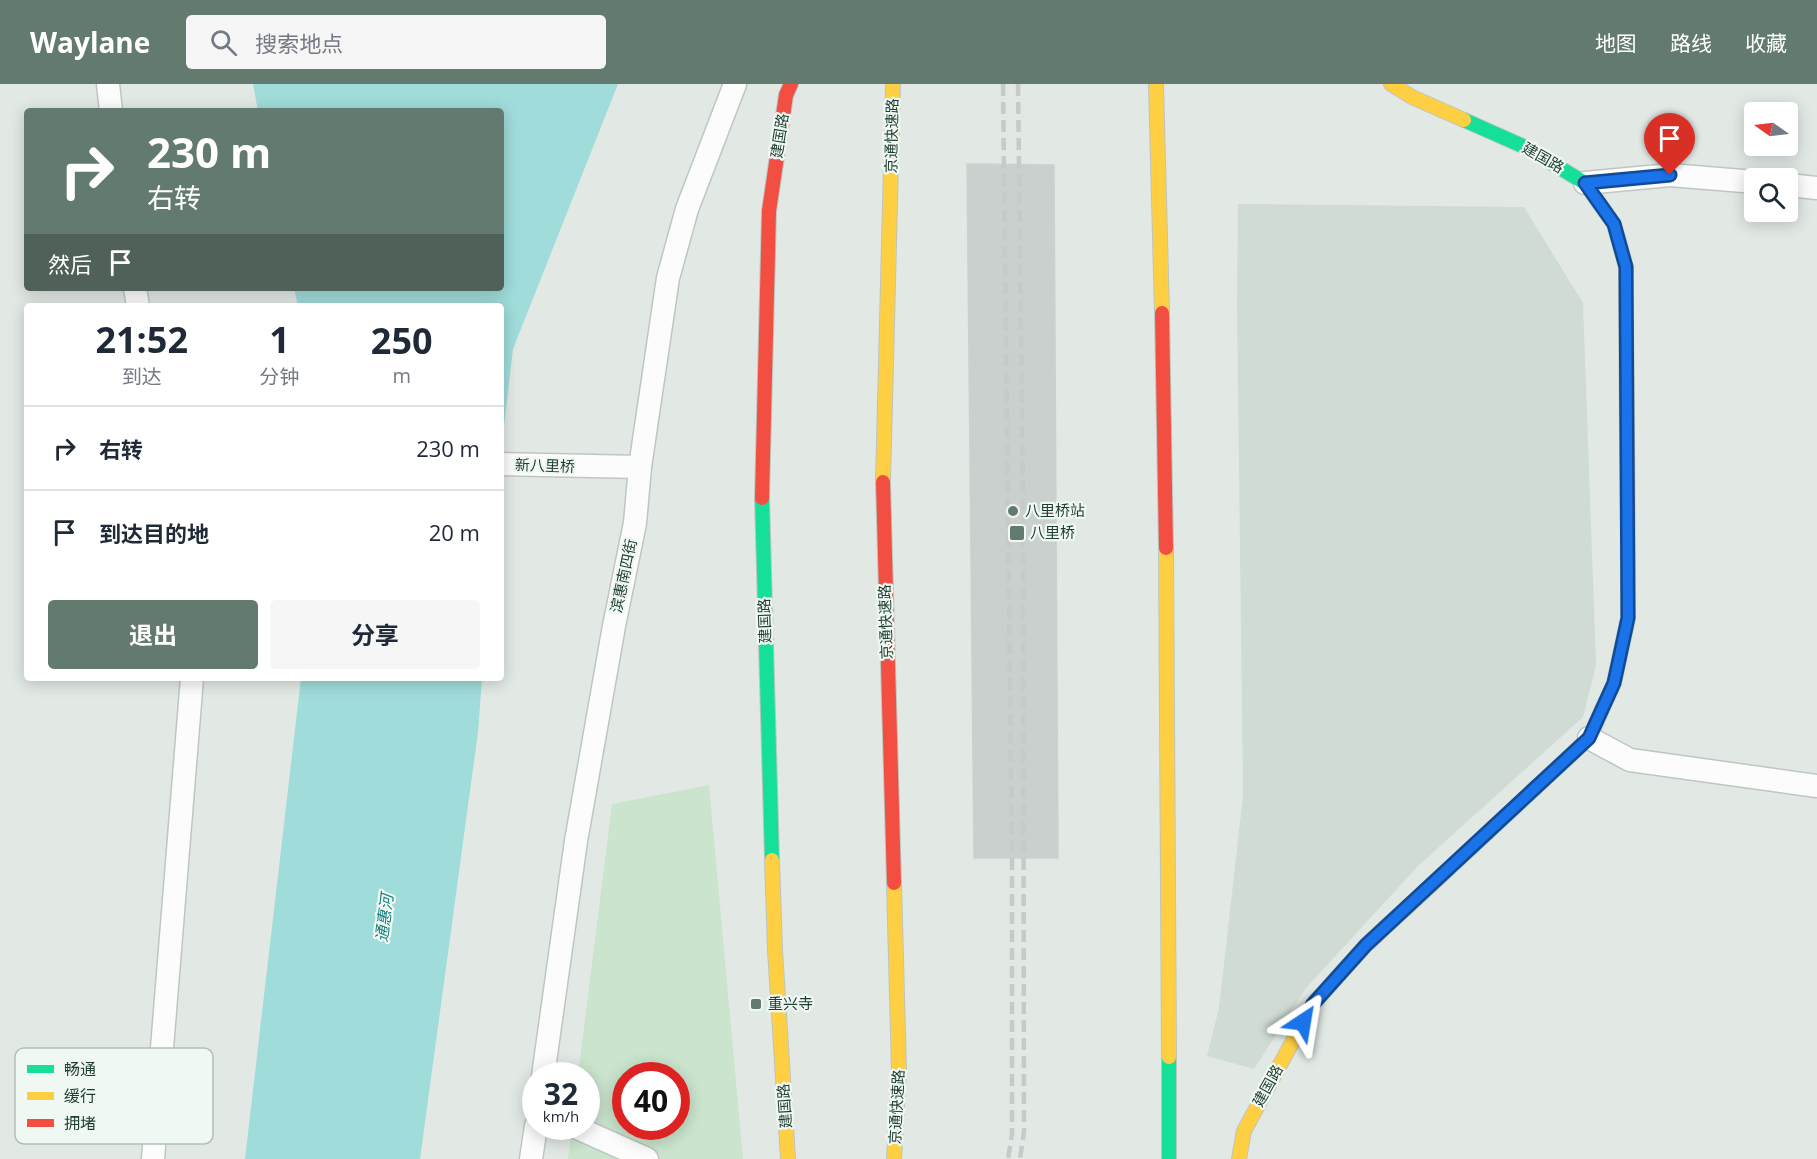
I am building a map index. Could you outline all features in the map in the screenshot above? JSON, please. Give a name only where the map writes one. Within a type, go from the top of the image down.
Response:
[{"type":"main road","name":"建国路","points":[[788,1159],[775,951],[762,495],[769,211],[786,95],[790,84]]},
{"type":"main road","name":"京通快速路","points":[[893,84],[883,502],[899,1071],[894,1159]]},
{"type":"main road","points":[[1156,84],[1166,475],[1169,1159]]},
{"type":"main road","name":"建国路","points":[[1239,1159],[1244,1131],[1313,1004],[1366,945],[1589,738],[1614,683],[1628,618],[1626,267],[1614,224],[1585,183],[1526,147],[1412,97],[1391,84]]},
{"type":"street","points":[[108,84],[111,108]]},
{"type":"street","name":"滨惠南四街","points":[[545,1062],[576,841],[614,626],[635,523],[640,467],[668,278],[687,209],[735,84]]},
{"type":"street","points":[[1585,183],[1670,175],[1744,181]]},
{"type":"street","points":[[1798,186],[1817,188]]},
{"type":"street","name":"新八里桥","points":[[504,464],[640,467]]},
{"type":"street","points":[[162,1048],[192,681]]},
{"type":"street","points":[[1589,738],[1630,760],[1817,786]]},
{"type":"street","points":[[600,1138],[647,1159]]},
{"type":"street","points":[[531,1159],[534,1140]]},
{"type":"street","points":[[153,1159],[154,1144]]},
{"type":"shaded area","points":[[1238,204],[1524,207],[1583,303],[1596,665],[1583,717],[1418,866],[1306,988],[1254,1069],[1207,1056],[1219,1008],[1243,796],[1237,305]]},
{"type":"green space","points":[[709,785],[743,1159],[568,1159],[570,1140],[600,1140],[600,1062],[580,1062],[612,804]]},
{"type":"water","points":[[253,84],[618,84],[513,349],[504,426],[504,303],[297,303],[295,291],[504,291],[504,108],[257,108]]},
{"type":"water","name":"通惠河","points":[[301,681],[482,681],[478,732],[420,1159],[245,1159]]},
{"type":"building","name":"八里桥站","points":[[967,164],[1054,165],[1058,858],[974,858]]},
{"type":"railway","points":[[1003,84],[1012,857],[1012,1134],[1008,1159]]},
{"type":"railway","points":[[1018,84],[1023,503],[1024,1132],[1020,1159]]},
{"type":"traffic: fast","points":[[1464,120],[1525,147],[1585,183],[1614,224],[1626,267],[1626,309]]},
{"type":"traffic: fast","points":[[762,498],[772,860]]},
{"type":"traffic: fast","points":[[1443,874],[1589,738],[1614,683],[1628,618],[1628,561]]},
{"type":"traffic: fast","points":[[1169,1057],[1169,1159]]},
{"type":"traffic: slow","points":[[883,482],[893,84]]},
{"type":"traffic: slow","points":[[1156,84],[1162,313]]},
{"type":"traffic: slow","points":[[1391,84],[1412,97],[1464,120]]},
{"type":"traffic: slow","points":[[1166,548],[1169,1057]]},
{"type":"traffic: slow","points":[[772,860],[775,950],[788,1159]]},
{"type":"traffic: slow","points":[[1239,1159],[1244,1131],[1313,1004],[1366,945],[1443,874]]},
{"type":"traffic: slow","points":[[894,883],[899,1071],[894,1159]]},
{"type":"traffic: jam","points":[[762,498],[769,211],[786,95],[791,84]]},
{"type":"traffic: jam","points":[[1626,309],[1628,561]]},
{"type":"traffic: jam","points":[[1162,313],[1166,548]]},
{"type":"traffic: jam","points":[[883,482],[894,883]]},
{"type":"place","name":"八里桥站","points":[[1013,511]]},
{"type":"place","name":"八里桥","points":[[1017,533]]},
{"type":"place","name":"重兴寺","points":[[756,1004]]},
{"type":"route","points":[[1303,1022],[1313,1004],[1366,945],[1589,738],[1614,683],[1628,618],[1626,267],[1614,224],[1585,183],[1670,175]]}]
